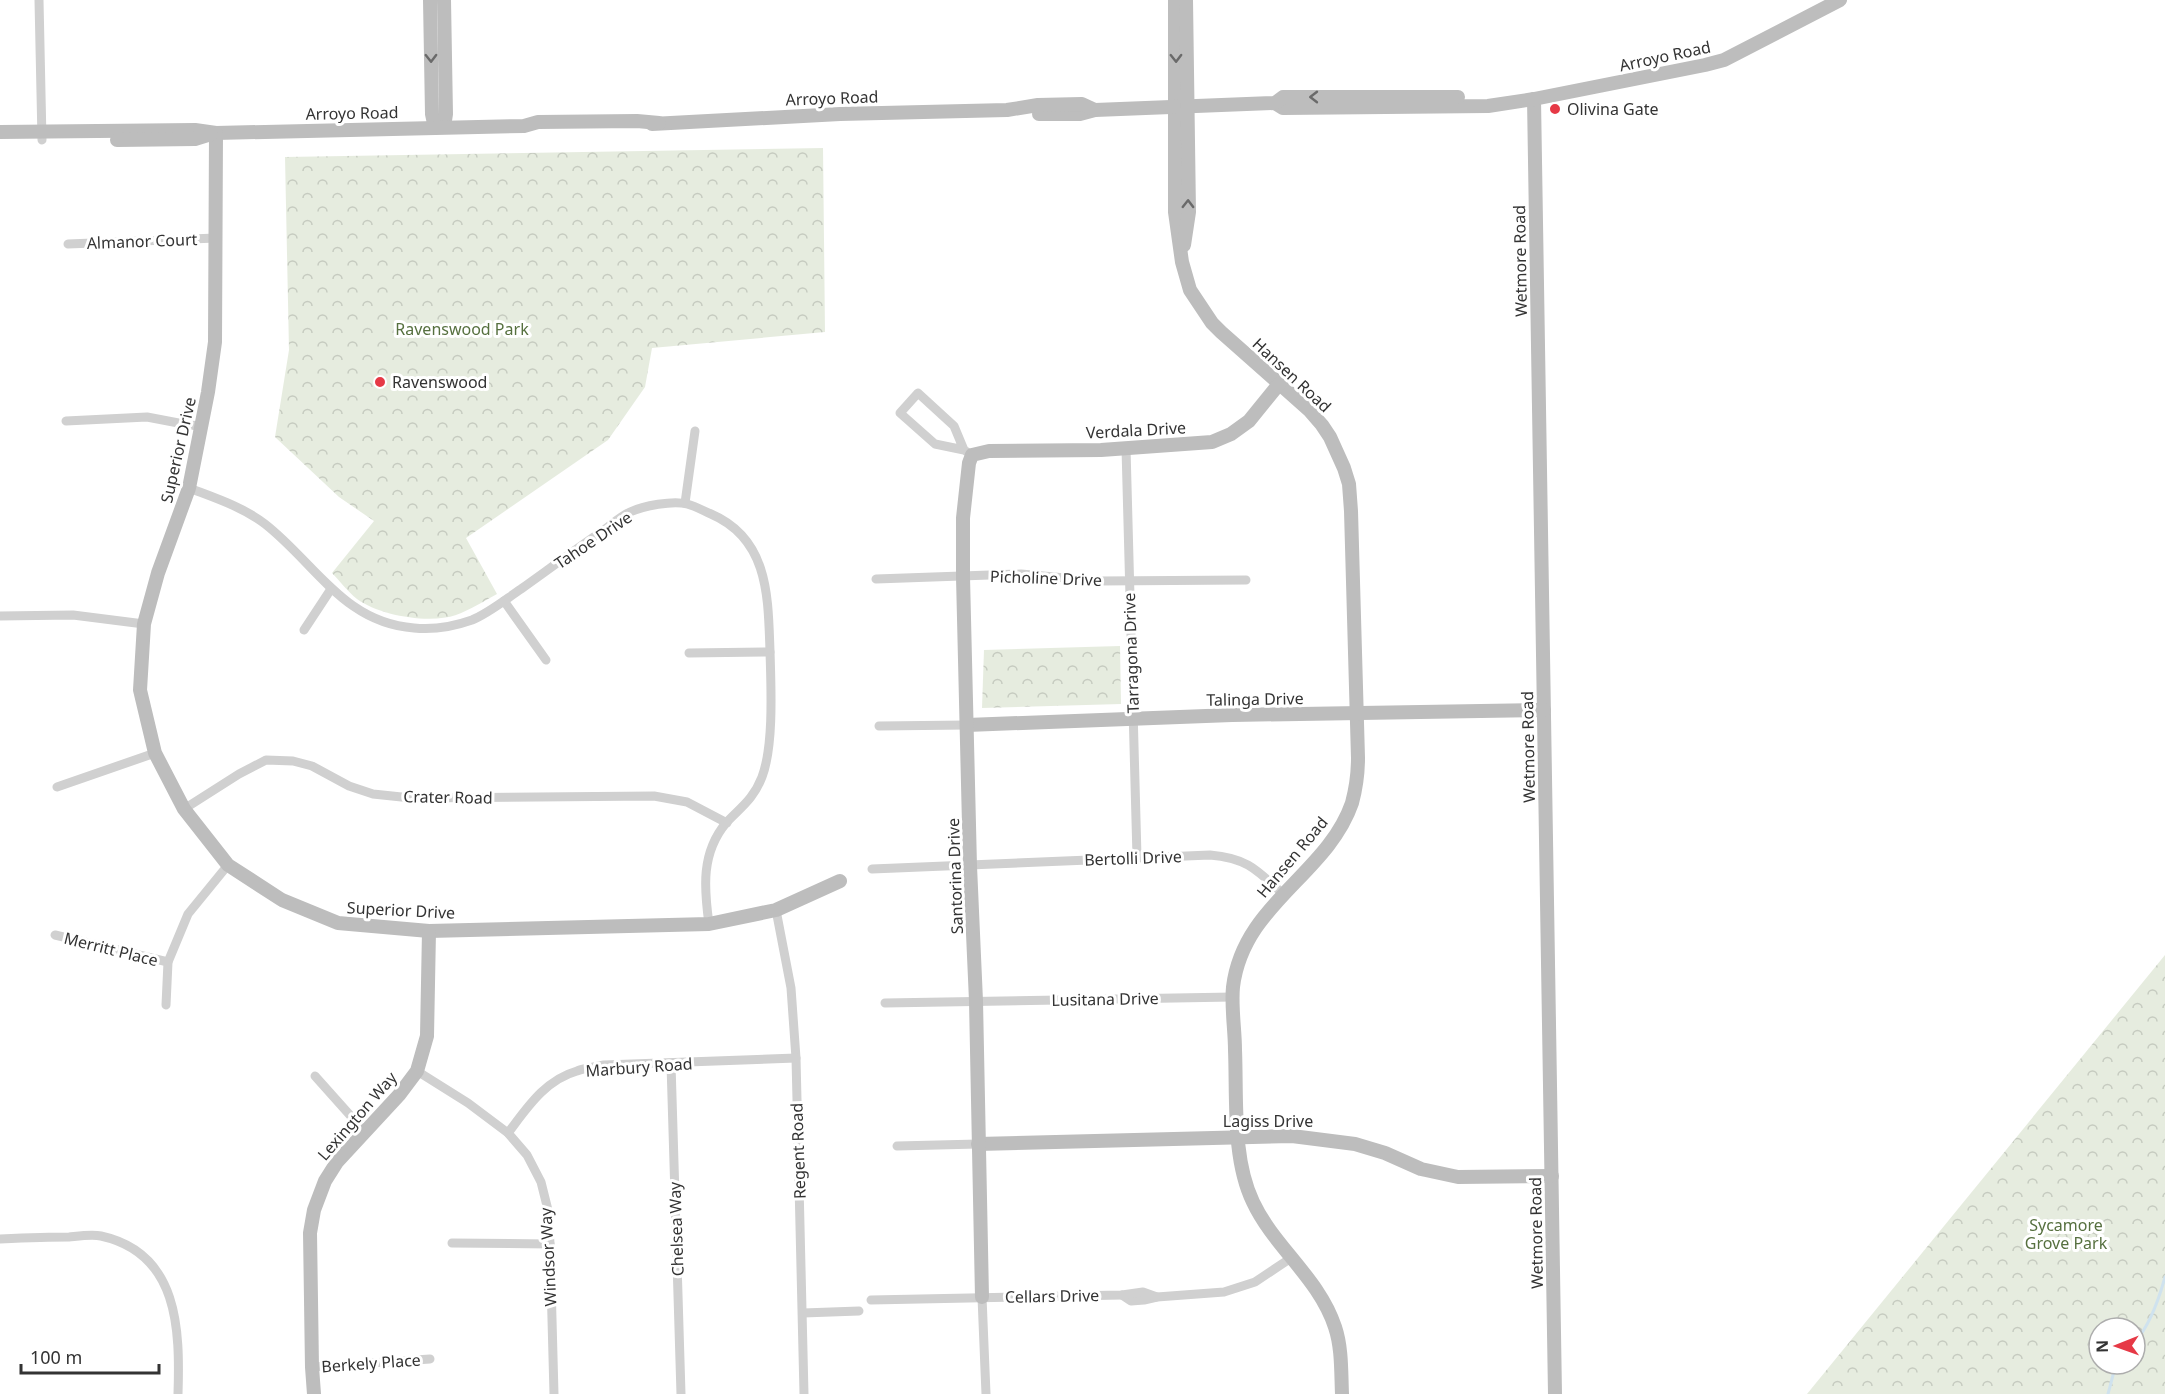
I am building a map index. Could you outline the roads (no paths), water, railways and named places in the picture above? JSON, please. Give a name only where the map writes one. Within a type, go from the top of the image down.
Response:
[{"type":"street","points":[[39,0],[42,135]]},
{"type":"street","points":[[430,0],[432,111],[440,127]]},
{"type":"street","points":[[440,127],[446,114],[444,0]]},
{"type":"street","name":"Hansen Road","points":[[1175,0],[1183,107]]},
{"type":"street","name":"Hansen Road","points":[[1186,0],[1183,107],[1175,212],[1182,262],[1190,290],[1212,323],[1322,424],[1338,453],[1348,484],[1352,511],[1357,778],[1352,803],[1326,847],[1255,927],[1246,942],[1233,987],[1241,1166],[1251,1200],[1270,1231],[1322,1298],[1335,1326],[1341,1365],[1342,1394]]},
{"type":"street","name":"Arroyo Road","points":[[0,132],[195,140],[216,133],[524,126],[538,122],[637,121],[659,123],[830,114],[1007,110],[1038,114],[1080,114],[1095,110],[1275,103],[1283,97],[1534,99],[1705,66],[1724,60],[1840,0]]},
{"type":"street","name":"Wetmore Road","points":[[1534,99],[1555,1394]]},
{"type":"street","name":"Superior Drive","points":[[216,133],[215,342],[203,426],[189,488],[158,573],[144,624],[140,690],[155,753],[184,809],[228,865],[282,900],[339,923],[429,931],[709,924],[776,910],[840,881]]},
{"type":"street","name":"Arroyo Road","points":[[0,141],[42,135]]},
{"type":"street","name":"Almanor Court","points":[[68,244],[216,238]]},
{"type":"street","name":"Verdala Drive","points":[[968,453],[1126,448],[1194,444],[1221,439],[1249,421],[1278,384]]},
{"type":"street","points":[[918,393],[954,426],[968,453],[935,444],[900,413],[918,393]]},
{"type":"street","points":[[66,421],[147,417],[203,426]]},
{"type":"street","points":[[685,503],[695,431]]},
{"type":"street","name":"Tarragona Drive","points":[[1126,448],[1137,856]]},
{"type":"street","name":"Santorina Drive","points":[[968,453],[963,518],[963,577],[970,866],[976,1001],[982,1297]]},
{"type":"street","name":"Tahoe Drive","points":[[189,488],[248,512],[267,526],[331,589],[361,612],[414,628],[445,627],[473,620],[504,601],[629,512],[656,504],[685,503],[725,520],[747,542],[760,562],[766,592],[770,652],[770,751],[762,778],[754,792],[714,842],[705,870],[705,896],[709,924]]},
{"type":"street","name":"Picholine Drive","points":[[876,579],[1021,574],[1099,581],[1246,580]]},
{"type":"street","points":[[304,630],[331,589]]},
{"type":"street","points":[[504,601],[546,660]]},
{"type":"street","points":[[0,616],[73,615],[144,624]]},
{"type":"street","points":[[689,653],[770,652]]},
{"type":"street","name":"Talinga Drive","points":[[967,725],[1133,718],[1544,710]]},
{"type":"street","points":[[879,726],[967,725]]},
{"type":"street","points":[[57,788],[155,753]]},
{"type":"street","name":"Crater Road","points":[[184,809],[239,774],[266,760],[293,761],[312,766],[349,786],[373,794],[417,799],[654,796],[687,802],[727,823]]},
{"type":"street","name":"Bertolli Drive","points":[[872,869],[970,866],[1137,856],[1210,855],[1233,857],[1251,866],[1283,894]]},
{"type":"street","points":[[166,1005],[168,962],[188,914],[228,865]]},
{"type":"street","name":"Regent Road","points":[[776,910],[791,988],[796,1058],[804,1394]]},
{"type":"street","name":"Lexington Way","points":[[315,1394],[312,1367],[310,1233],[314,1210],[324,1181],[337,1162],[399,1095],[417,1071],[427,1036],[429,931]]},
{"type":"street","name":"Merritt Place","points":[[55,935],[168,962]]},
{"type":"street","name":"Lusitana Drive","points":[[885,1003],[1233,997]]},
{"type":"street","name":"Marbury Road","points":[[508,1133],[531,1102],[553,1082],[576,1071],[604,1065],[796,1058]]},
{"type":"street","name":"Chelsea Way","points":[[670,1064],[681,1394]]},
{"type":"street","name":"Windsor Way","points":[[417,1071],[468,1103],[508,1133],[527,1155],[541,1182],[548,1210],[554,1394]]},
{"type":"street","points":[[315,1076],[365,1131]]},
{"type":"street","name":"Lagiss Drive","points":[[978,1144],[1283,1135],[1346,1142],[1378,1150],[1421,1169],[1458,1177],[1551,1176]]},
{"type":"street","points":[[897,1146],[978,1144]]},
{"type":"street","points":[[0,1239],[99,1235],[118,1241],[138,1253],[162,1276],[169,1294],[177,1327],[178,1394]]},
{"type":"street","points":[[452,1243],[550,1244]]},
{"type":"street","name":"Cellars Drive","points":[[871,1300],[1122,1295],[1131,1300],[1144,1300],[1216,1293],[1240,1288],[1262,1278],[1292,1258]]},
{"type":"street","points":[[982,1297],[986,1394]]},
{"type":"street","points":[[803,1312],[859,1311]]},
{"type":"street","name":"Berkely Place","points":[[312,1367],[430,1359]]},
{"type":"waterway","points":[[2147,1324],[2165,1277]]},
{"type":"waterway","points":[[2108,1394],[2113,1376]]},
{"type":"place","name":"Olivina Gate","points":[[1555,109]]},
{"type":"place","name":"Ravenswood","points":[[380,382]]},
{"type":"park label","name":"Ravenswood Park","points":[[462,329]]},
{"type":"park label","name":"Sycamore Grove Park","points":[[2066,1234]]}]
